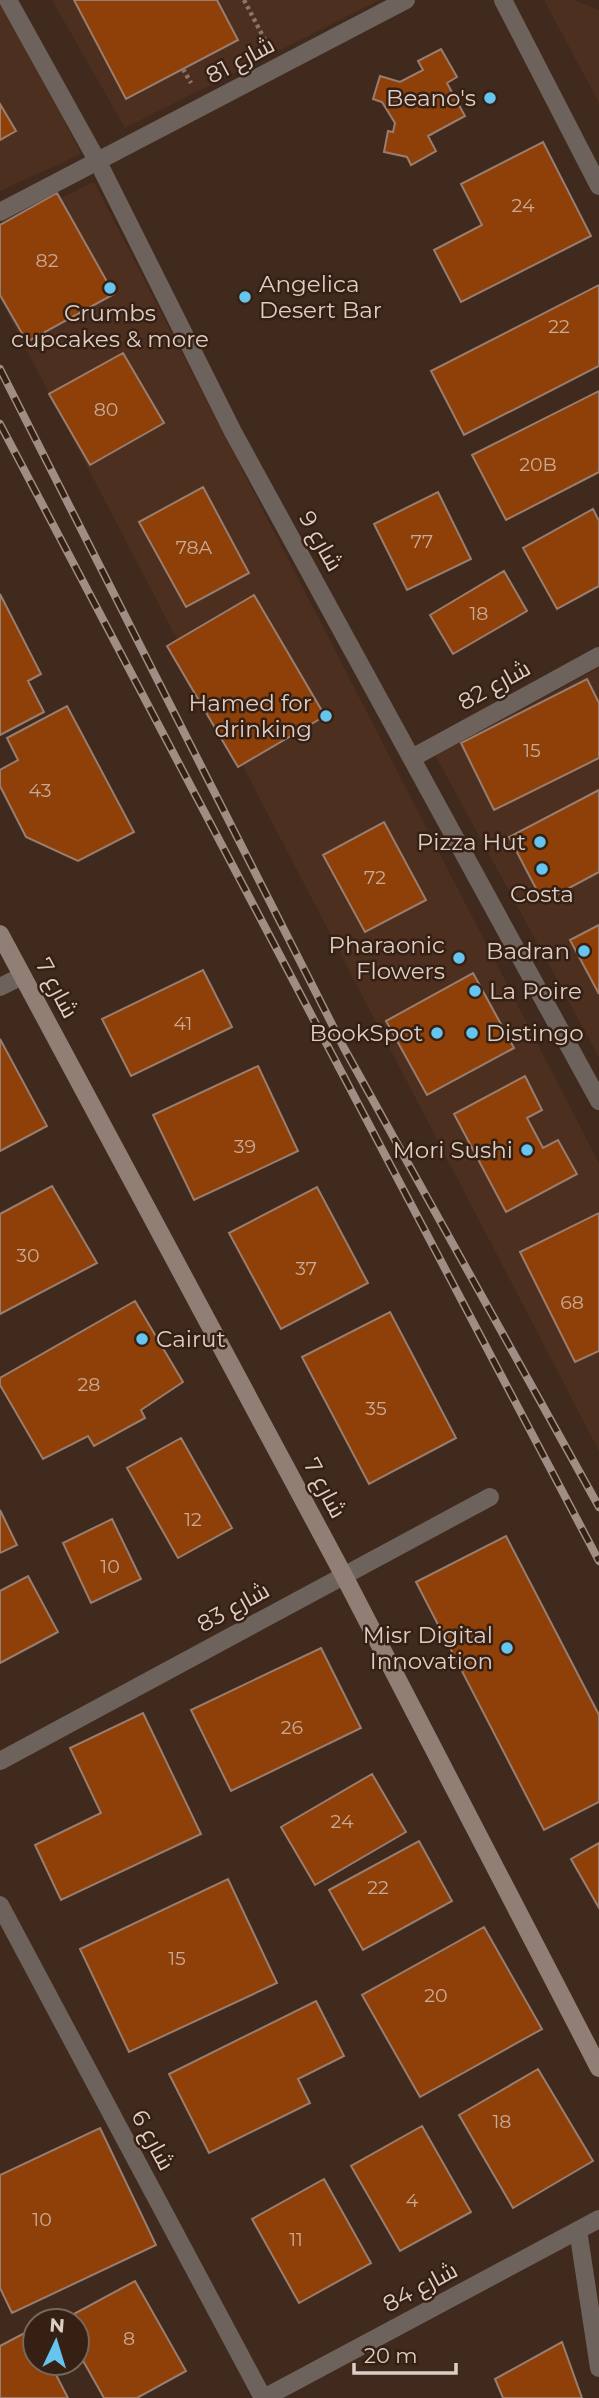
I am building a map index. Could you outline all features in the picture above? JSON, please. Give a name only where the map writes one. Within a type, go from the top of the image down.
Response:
[{"type":"street","name":"شارع 9","points":[[8,0],[97,162],[233,432],[599,1101]]},
{"type":"street","name":"شارع 81","points":[[0,212],[406,0]]},
{"type":"street","points":[[503,0],[599,186]]},
{"type":"street","name":"شارع 82","points":[[412,758],[599,656]]},
{"type":"street","name":"شارع 7","points":[[0,934],[343,1574],[599,2068]]},
{"type":"street","points":[[0,987],[22,975]]},
{"type":"street","name":"شارع 83","points":[[0,1761],[490,1497]]},
{"type":"street","name":"شارع 6","points":[[0,1905],[263,2398]]},
{"type":"street","name":"شارع 84","points":[[263,2398],[599,2219]]},
{"type":"street","points":[[578,2230],[599,2368]]},
{"type":"path","points":[[244,0],[279,67]]},
{"type":"shaded area","points":[[0,0],[4,0],[81,154],[0,191]]},
{"type":"shaded area","points":[[52,0],[380,0],[125,128]]},
{"type":"shaded area","points":[[544,0],[574,0],[599,10],[599,103]]},
{"type":"shaded area","points":[[94,182],[599,1163],[599,1451],[0,299],[0,228]]},
{"type":"shaded area","points":[[599,668],[599,1057],[435,755]]},
{"type":"building","points":[[74,0],[217,0],[238,40],[126,99]]},
{"type":"building","points":[[441,49],[457,77],[447,83],[465,116],[428,136],[436,151],[411,165],[407,157],[384,152],[388,131],[393,132],[395,123],[382,102],[373,99],[380,76],[400,82],[423,70],[418,61]]},
{"type":"building","points":[[0,104],[16,131],[0,140]]},
{"type":"building","points":[[543,142],[591,236],[461,302],[434,250],[482,225],[461,184]]},
{"type":"building","points":[[57,193],[114,294],[27,342],[0,295],[0,225]]},
{"type":"building","points":[[599,285],[599,366],[464,435],[431,371]]},
{"type":"building","points":[[123,353],[164,423],[90,465],[49,394]]},
{"type":"building","points":[[599,391],[599,472],[506,520],[472,455]]},
{"type":"building","points":[[203,487],[249,573],[186,607],[139,522]]},
{"type":"building","points":[[438,492],[471,559],[407,590],[374,524]]},
{"type":"building","points":[[593,509],[599,521],[599,586],[557,609],[523,548]]},
{"type":"building","points":[[504,571],[527,611],[453,654],[430,615]]},
{"type":"building","points":[[0,594],[41,674],[28,681],[44,712],[0,735]]},
{"type":"building","points":[[254,595],[325,716],[238,767],[167,646]]},
{"type":"building","points":[[587,679],[599,703],[599,758],[494,810],[461,743]]},
{"type":"building","points":[[67,706],[134,832],[78,861],[26,837],[0,786],[0,770],[18,760],[7,738]]},
{"type":"building","points":[[599,790],[599,872],[543,902],[509,837]]},
{"type":"building","points":[[384,822],[426,900],[365,932],[323,855]]},
{"type":"building","points":[[599,925],[599,994],[570,940]]},
{"type":"building","points":[[203,970],[232,1027],[131,1076],[102,1019]]},
{"type":"building","points":[[473,973],[514,1048],[427,1095],[386,1021]]},
{"type":"building","points":[[0,1039],[47,1126],[0,1151]]},
{"type":"building","points":[[258,1066],[298,1151],[194,1200],[153,1115]]},
{"type":"building","points":[[525,1076],[542,1110],[527,1118],[543,1148],[558,1140],[577,1174],[506,1212],[454,1114]]},
{"type":"building","points":[[52,1186],[97,1263],[0,1314],[0,1214]]},
{"type":"building","points":[[317,1187],[368,1283],[281,1329],[229,1233]]},
{"type":"building","points":[[599,1213],[599,1351],[575,1362],[520,1252]]},
{"type":"building","points":[[135,1301],[183,1382],[141,1410],[145,1418],[94,1446],[88,1436],[43,1459],[0,1385],[0,1378]]},
{"type":"building","points":[[390,1312],[456,1438],[369,1484],[302,1357]]},
{"type":"building","points":[[181,1438],[232,1528],[178,1558],[127,1468]]},
{"type":"building","points":[[0,1510],[17,1545],[0,1553]]},
{"type":"building","points":[[112,1519],[141,1579],[91,1603],[63,1543]]},
{"type":"building","name":"Misr Digital Innovation","points":[[506,1536],[599,1715],[599,1802],[544,1830],[416,1582]]},
{"type":"building","points":[[28,1576],[58,1632],[0,1663],[0,1591]]},
{"type":"building","points":[[321,1648],[361,1728],[231,1791],[191,1710]]},
{"type":"building","points":[[143,1713],[201,1834],[61,1900],[35,1845],[101,1813],[70,1748]]},
{"type":"building","points":[[372,1774],[406,1832],[315,1885],[281,1827]]},
{"type":"building","points":[[419,1841],[452,1901],[363,1950],[329,1890]]},
{"type":"building","points":[[599,1843],[599,1908],[571,1859]]},
{"type":"building","points":[[228,1879],[277,1983],[129,2052],[80,1949]]},
{"type":"building","points":[[484,1927],[542,2029],[420,2097],[362,1995]]},
{"type":"building","points":[[316,2001],[344,2056],[298,2079],[310,2103],[209,2153],[169,2074]]},
{"type":"building","points":[[538,2069],[593,2161],[513,2208],[459,2115]]},
{"type":"building","points":[[422,2126],[471,2212],[400,2251],[351,2166]]},
{"type":"building","points":[[100,2128],[156,2245],[12,2313],[0,2288],[0,2175]]},
{"type":"building","points":[[324,2179],[371,2263],[299,2303],[252,2219]]},
{"type":"building","points":[[135,2281],[186,2371],[137,2398],[104,2398],[91,2375],[91,2307],[87,2307]]},
{"type":"building","points":[[21,2335],[21,2377],[57,2377],[68,2398],[0,2398],[0,2346]]},
{"type":"building","points":[[562,2342],[582,2398],[503,2398],[495,2379]]},
{"type":"railway","points":[[0,369],[344,1048],[599,1507]]},
{"type":"railway","points":[[0,424],[599,1561]]},
{"type":"place","name":"Beano's","points":[[490,98]]},
{"type":"place","name":"Crumbs cupcakes & more","points":[[110,288]]},
{"type":"place","name":"Angelica Desert Bar","points":[[245,297]]},
{"type":"place","name":"Hamed for drinking","points":[[326,716]]},
{"type":"place","name":"Pizza Hut","points":[[540,842]]},
{"type":"place","name":"Costa","points":[[542,869]]},
{"type":"place","name":"Badran","points":[[584,951]]},
{"type":"place","name":"Pharaonic Flowers","points":[[459,958]]},
{"type":"place","name":"La Poire","points":[[475,991]]},
{"type":"place","name":"BookSpot","points":[[437,1033]]},
{"type":"place","name":"Distingo","points":[[472,1033]]},
{"type":"place","name":"Mori Sushi","points":[[527,1150]]},
{"type":"place","name":"Cairut","points":[[142,1339]]},
{"type":"place","name":"Misr Digital Innovation","points":[[507,1648]]}]
